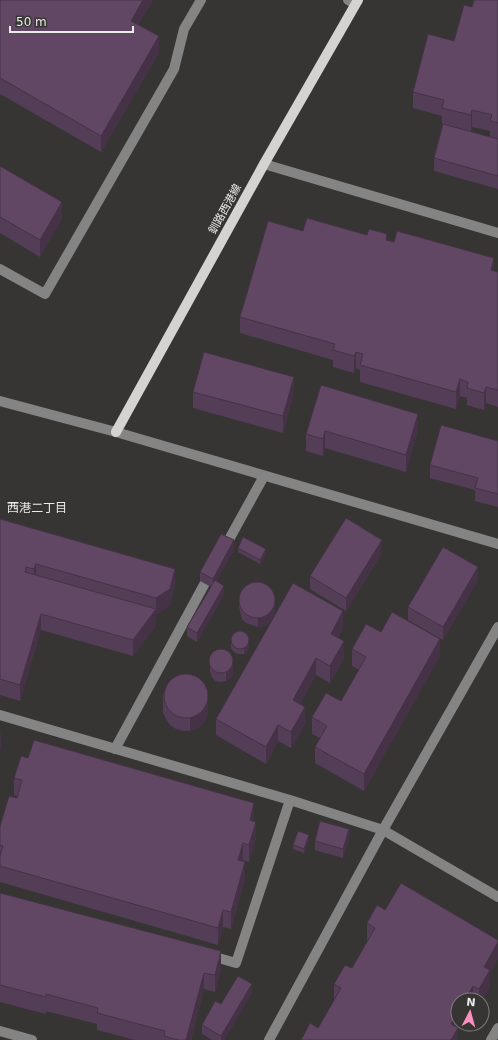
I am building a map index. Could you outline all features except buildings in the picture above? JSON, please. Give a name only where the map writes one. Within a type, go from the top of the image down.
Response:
[{"type":"main road","name":"釧路西港線","points":[[116,432],[354,1]]},
{"type":"street","points":[[0,269],[45,294],[174,69],[184,29],[202,0]]},
{"type":"street","points":[[264,164],[498,233]]},
{"type":"street","points":[[0,401],[116,432],[498,544]]},
{"type":"street","points":[[226,545],[264,476]]},
{"type":"street","points":[[115,748],[205,584]]},
{"type":"street","points":[[269,1040],[383,830],[498,627]]},
{"type":"street","points":[[0,715],[290,800],[383,830],[498,897]]},
{"type":"street","points":[[198,953],[236,964],[290,800]]},
{"type":"street","points":[[491,1040],[498,1028]]},
{"type":"street","points":[[0,1031],[32,1040]]},
{"type":"district","name":"西港二丁目","points":[[37,508]]}]
